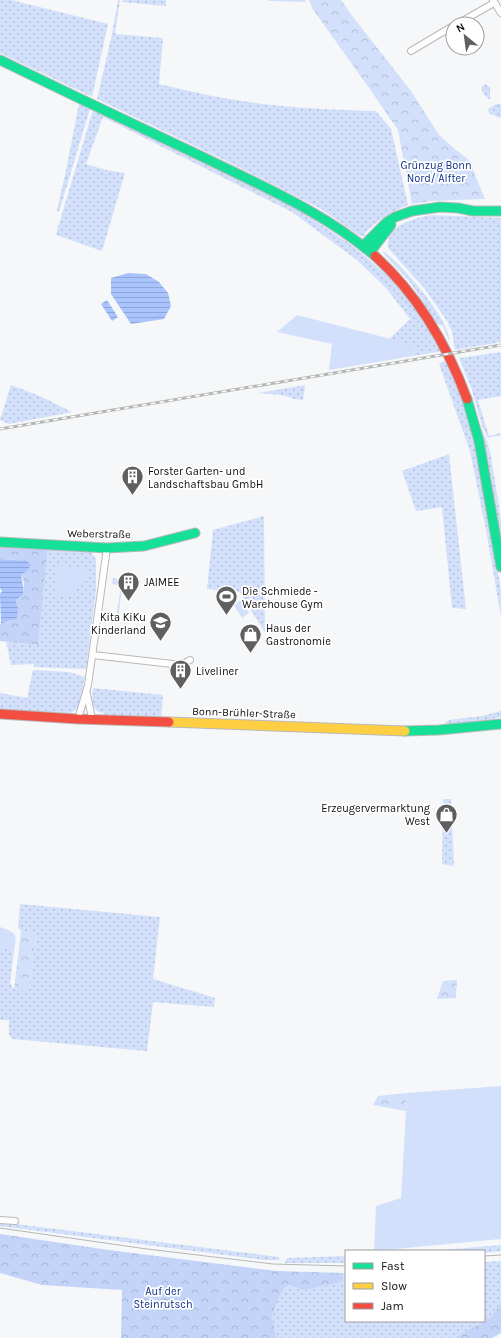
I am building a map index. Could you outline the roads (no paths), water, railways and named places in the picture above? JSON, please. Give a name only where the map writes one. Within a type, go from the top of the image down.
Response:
[{"type":"street","points":[[470,16],[493,1],[501,12]]},
{"type":"street","points":[[411,51],[445,31]]},
{"type":"street","points":[[0,60],[82,98],[287,198],[323,218],[366,249],[408,290],[426,313],[450,356],[464,388],[475,423],[501,567]]},
{"type":"street","points":[[366,249],[377,244],[385,231],[409,212],[422,209],[501,205]]},
{"type":"street","points":[[458,208],[473,211],[501,211]]},
{"type":"street","name":"Weberstraße","points":[[0,542],[107,548],[144,546],[195,533]]},
{"type":"street","points":[[78,718],[87,693],[107,548]]},
{"type":"street","points":[[93,655],[181,665],[190,660]]},
{"type":"street","points":[[87,693],[92,719]]},
{"type":"street","name":"Bonn-Brühler-Straße","points":[[0,714],[92,719],[418,731],[451,730],[501,720]]},
{"type":"street","name":"Bonn-Brühler-Straße","points":[[487,724],[501,724]]},
{"type":"street","points":[[0,1220],[15,1221]]},
{"type":"tram line","points":[[0,1228],[147,1249],[273,1264],[345,1266]]},
{"type":"tram line","points":[[485,1256],[501,1255]]},
{"type":"railway","points":[[0,429],[501,345]]},
{"type":"place","name":"Forster Garten- und Landschaftsbau GmbH","points":[[133,496]]},
{"type":"place","name":"JAIMEE","points":[[128,602]]},
{"type":"place","name":"Die Schmiede - Warehouse Gym","points":[[227,616]]},
{"type":"place","name":"Kita KiKu Kinderland","points":[[161,642]]},
{"type":"place","name":"Haus der Gastronomie","points":[[251,654]]},
{"type":"place","name":"Liveliner","points":[[180,690]]},
{"type":"place","name":"Erzeugervermarktung West","points":[[446,834]]},
{"type":"park label","name":"Grünzug Bonn Nord/ Alfter","points":[[436,171]]},
{"type":"park label","name":"Auf der Steinrutsch","points":[[163,1297]]}]
